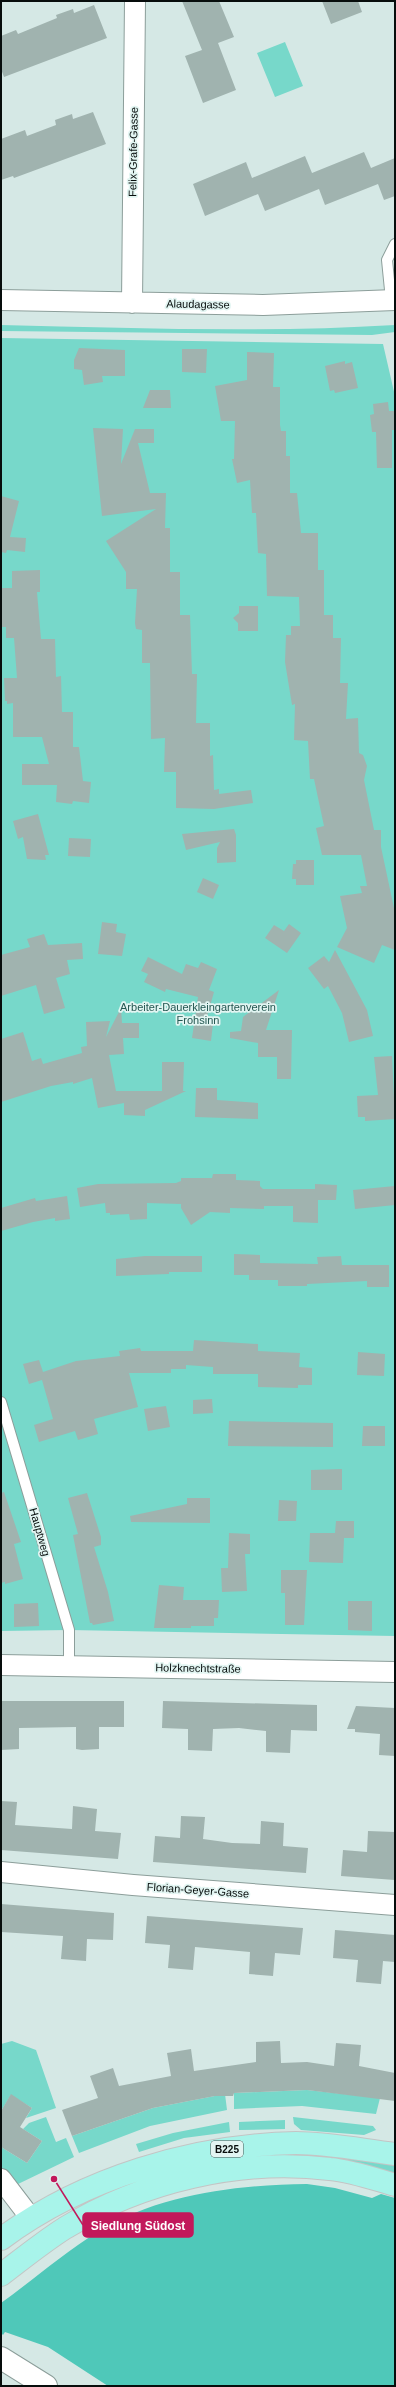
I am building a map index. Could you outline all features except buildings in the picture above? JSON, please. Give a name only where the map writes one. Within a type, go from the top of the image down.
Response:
[{"type":"main road","name":"B225","points":[[1,2239],[30,2218],[67,2198],[159,2163],[205,2152],[257,2145],[298,2143],[395,2154]]},
{"type":"main road","name":"B225","points":[[1,2275],[64,2229],[90,2214],[130,2196],[176,2181],[216,2172],[296,2166],[332,2169],[395,2184]]},
{"type":"main road","points":[[1,2358],[46,2386]]},
{"type":"street","name":"Felix-Grafe-Gasse","points":[[132,303],[135,1]]},
{"type":"street","name":"Alaudagasse","points":[[1,300],[132,303],[321,304],[393,300]]},
{"type":"street","name":"Holzknechtstraße","points":[[1,1665],[69,1665],[395,1672]]},
{"type":"street","name":"Florian-Geyer-Gasse","points":[[1,1872],[133,1885],[395,1905]]},
{"type":"street","points":[[1,2179],[30,2218]]},
{"type":"lane","points":[[393,300],[387,260],[395,244]]},
{"type":"lane","name":"Hauptweg","points":[[1,1402],[69,1630],[69,1665]]},
{"type":"green space","points":[[285,42],[303,86],[275,97],[257,53]]},
{"type":"green space","points":[[1,325],[297,329],[395,325],[395,332],[372,335],[1,331]]},
{"type":"green space","name":"Arbeiter-Dauerkleingartenverein Frohsinn","points":[[1,338],[383,344],[395,396],[395,1636],[69,1630],[1,1631]]},
{"type":"green space","points":[[12,2041],[36,2050],[56,2108],[26,2118],[32,2108],[11,2095],[1,2111],[1,2044]]},
{"type":"green space","points":[[307,2090],[380,2098],[376,2114],[302,2106],[234,2109],[234,2093]]},
{"type":"green space","points":[[225,2094],[227,2110],[150,2126],[79,2153],[72,2136],[153,2108]]},
{"type":"green space","points":[[46,2117],[56,2142],[66,2138],[74,2157],[16,2185],[1,2169],[1,2147],[27,2163],[42,2141],[23,2129],[29,2123]]},
{"type":"green space","points":[[293,2117],[373,2126],[376,2130],[364,2135],[301,2130],[294,2124]]},
{"type":"green space","points":[[285,2120],[285,2129],[239,2130],[239,2122]]},
{"type":"green space","points":[[229,2122],[230,2132],[184,2138],[139,2152],[136,2144],[173,2133]]},
{"type":"green space","points":[[343,2157],[395,2162],[395,2174],[341,2161]]},
{"type":"green space","points":[[307,2184],[335,2188],[372,2198],[381,2194],[395,2198],[395,2386],[108,2386],[48,2347],[5,2332],[3,2335],[1,2333],[1,2303],[74,2248],[99,2231],[123,2218],[147,2208],[200,2194],[254,2187]]},
{"type":"place","name":"Siedlung Südost","points":[[54,2179]]}]
